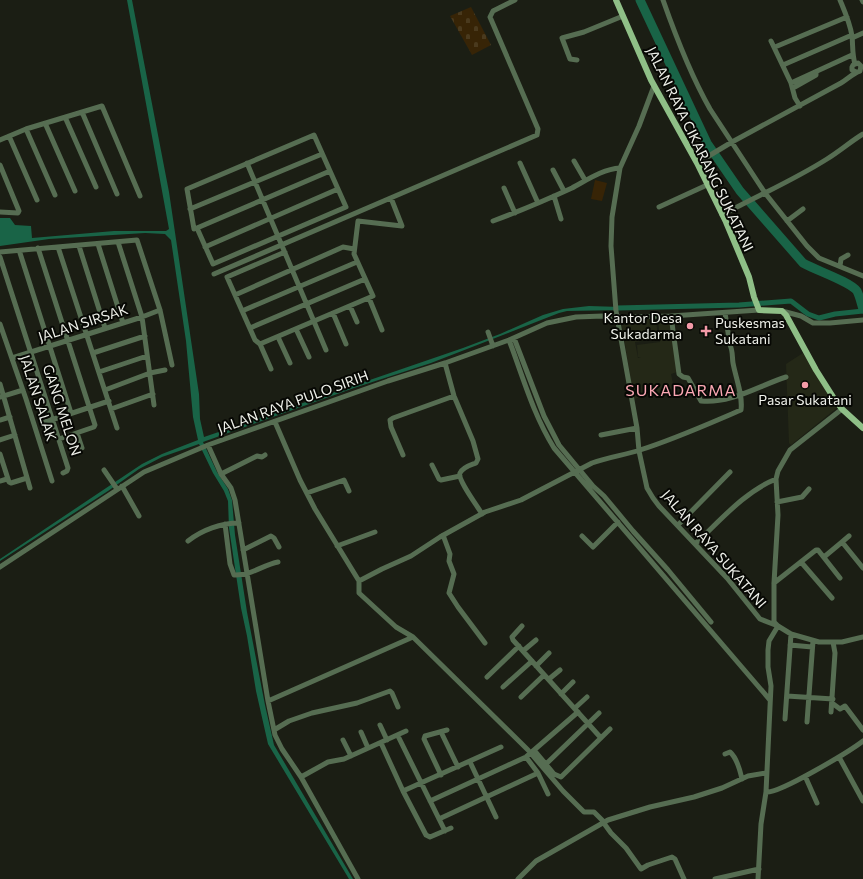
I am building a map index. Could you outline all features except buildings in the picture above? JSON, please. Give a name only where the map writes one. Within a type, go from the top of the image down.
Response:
[{"type":"main road","name":"JALAN RAYA CIKARANG SUKATANI","points":[[616,0],[654,86],[699,162],[707,185],[749,277],[758,308]]},
{"type":"main road","points":[[758,308],[782,311],[786,315],[816,370],[835,400],[842,409],[863,428]]},
{"type":"street","points":[[214,274],[536,135],[538,129],[490,17],[493,12],[515,0]]},
{"type":"street","points":[[663,0],[681,50],[702,96],[765,193],[814,254],[819,258],[863,276]]},
{"type":"street","points":[[699,162],[732,142],[853,76],[856,72],[852,68],[855,64],[852,55],[852,36],[847,17],[840,0]]},
{"type":"street","points":[[577,60],[570,59],[562,38],[623,16]]},
{"type":"street","points":[[775,48],[847,17]]},
{"type":"street","points":[[783,65],[852,36],[863,33]]},
{"type":"street","points":[[771,41],[793,88],[795,98],[800,106]]},
{"type":"street","points":[[790,82],[816,72],[852,55]]},
{"type":"street","points":[[793,88],[816,74],[816,72]]},
{"type":"street","name":"JALAN RAYA SUKATANI","points":[[654,86],[639,126],[620,168],[611,231],[612,268],[616,311],[637,428],[639,451],[649,493],[727,578],[760,619],[778,626],[791,634],[813,641],[833,642],[863,637]]},
{"type":"street","points":[[0,140],[26,129],[101,106],[103,107],[140,196]]},
{"type":"street","points":[[82,112],[117,194]]},
{"type":"street","points":[[65,117],[96,187]]},
{"type":"street","points":[[45,124],[75,191]]},
{"type":"street","points":[[26,129],[55,196]]},
{"type":"street","points":[[722,215],[828,158],[863,134]]},
{"type":"street","points":[[314,135],[346,207],[212,264],[197,228],[194,229],[186,189],[247,163],[314,135]]},
{"type":"street","points":[[9,136],[36,200]]},
{"type":"street","points":[[190,209],[322,154]]},
{"type":"street","points":[[574,161],[584,180]]},
{"type":"street","points":[[247,163],[326,350]]},
{"type":"street","points":[[520,163],[538,203]]},
{"type":"street","points":[[0,165],[19,211],[18,213],[0,212]]},
{"type":"street","points":[[493,222],[554,196],[584,180],[613,169],[620,168]]},
{"type":"street","points":[[553,170],[564,191]]},
{"type":"street","points":[[197,228],[330,171]]},
{"type":"street","points":[[659,206],[707,185]]},
{"type":"street","points":[[504,188],[515,213]]},
{"type":"street","points":[[205,247],[338,189]]},
{"type":"street","points":[[554,196],[561,219]]},
{"type":"street","points":[[260,344],[373,296],[354,254],[358,221],[402,226],[391,198]]},
{"type":"street","points":[[787,221],[803,209]]},
{"type":"street","points":[[0,252],[138,240],[160,310],[172,365]]},
{"type":"street","points":[[118,242],[142,317],[154,404]]},
{"type":"street","points":[[98,244],[124,322]]},
{"type":"street","points":[[79,246],[105,328]]},
{"type":"street","points":[[58,247],[117,428]]},
{"type":"street","points":[[235,295],[343,247],[354,249]]},
{"type":"street","points":[[38,248],[95,425],[94,427],[59,439]]},
{"type":"street","points":[[271,369],[260,344],[256,340],[250,328],[227,277],[285,252]]},
{"type":"street","points":[[20,253],[71,414]]},
{"type":"street","points":[[840,266],[841,260],[848,256]]},
{"type":"street","name":"GANG MELON","points":[[0,257],[32,352],[68,468],[68,471],[63,473]]},
{"type":"street","points":[[242,311],[357,262]]},
{"type":"street","points":[[250,328],[365,279]]},
{"type":"street","points":[[369,298],[382,330]]},
{"type":"street","points":[[350,306],[357,322]]},
{"type":"street","points":[[618,317],[725,313],[758,308]]},
{"type":"street","name":"JALAN SIRSAK","points":[[12,358],[160,310]]},
{"type":"street","points":[[782,311],[801,316],[813,322],[830,323],[861,321]]},
{"type":"street","points":[[333,313],[346,344]]},
{"type":"street","points":[[359,581],[411,556],[482,514],[521,500],[574,472],[603,459],[639,451],[741,410],[740,395],[725,313]]},
{"type":"street","name":"JALAN RAYA PULO SIRIH","points":[[0,567],[144,472],[207,445],[388,381],[445,363],[492,344],[511,339],[547,323],[566,318],[603,316],[618,317]]},
{"type":"street","points":[[671,316],[679,374],[683,378],[688,378],[701,401],[725,399],[740,395],[786,377]]},
{"type":"street","name":"JALAN SALAK","points":[[0,324],[52,481]]},
{"type":"street","points":[[296,329],[309,357]]},
{"type":"street","points":[[489,334],[492,344]]},
{"type":"street","points":[[93,353],[145,336]]},
{"type":"street","points":[[278,337],[290,363]]},
{"type":"street","points":[[511,339],[553,434],[574,472],[604,496],[712,622]]},
{"type":"street","points":[[511,339],[529,397],[542,428],[554,448],[770,700]]},
{"type":"street","points":[[99,372],[147,356]]},
{"type":"street","points":[[445,363],[454,396],[473,441],[478,459],[476,463],[460,472],[460,476],[462,482],[482,514]]},
{"type":"street","points":[[105,390],[150,373],[165,370]]},
{"type":"street","points":[[526,387],[530,380]]},
{"type":"street","points":[[0,384],[2,397],[10,417],[30,488]]},
{"type":"street","points":[[2,397],[23,390]]},
{"type":"street","points":[[111,409],[153,394]]},
{"type":"street","points":[[529,397],[535,394]]},
{"type":"street","points":[[404,455],[391,427],[390,420],[454,396]]},
{"type":"street","points":[[45,422],[109,401]]},
{"type":"street","points":[[758,879],[761,824],[766,792],[771,686],[768,650],[770,641],[778,626],[774,622],[774,583],[778,521],[776,479],[781,464],[790,450],[842,409]]},
{"type":"street","points":[[0,420],[10,417]]},
{"type":"street","points":[[275,422],[295,469],[315,509],[359,581],[359,593],[396,627],[413,637],[533,751],[554,774],[560,777],[610,729]]},
{"type":"street","points":[[601,435],[637,428]]},
{"type":"street","points":[[77,432],[82,448]]},
{"type":"street","points":[[547,437],[553,434]]},
{"type":"street","points":[[0,440],[15,435]]},
{"type":"street","points":[[207,445],[221,474],[234,493],[237,523],[275,735],[282,749],[301,777],[358,879]]},
{"type":"street","points":[[0,454],[9,482],[11,483],[27,478]]},
{"type":"street","points":[[221,474],[257,456],[262,457],[265,455]]},
{"type":"street","points":[[432,465],[439,479],[441,480],[460,476]]},
{"type":"street","points":[[104,470],[139,516]]},
{"type":"street","points":[[678,525],[730,472]]},
{"type":"street","points":[[0,481],[7,479]]},
{"type":"street","points":[[695,544],[742,501],[762,485],[776,479]]},
{"type":"street","points":[[307,493],[344,480],[349,491]]},
{"type":"street","points":[[777,502],[802,497],[809,489]]},
{"type":"street","points":[[582,536],[592,547],[594,547],[618,522]]},
{"type":"street","points":[[188,541],[196,535],[226,524],[237,523]]},
{"type":"street","points":[[226,524],[230,564],[235,576],[246,575],[270,563],[278,562]]},
{"type":"street","points":[[337,546],[375,532]]},
{"type":"street","points":[[243,550],[271,536],[280,547]]},
{"type":"street","points":[[443,536],[450,554],[449,560],[454,574],[449,593],[458,608],[485,643]]},
{"type":"street","points":[[824,557],[849,536]]},
{"type":"street","points":[[842,542],[863,568]]},
{"type":"street","points":[[639,546],[644,543]]},
{"type":"street","points":[[774,583],[816,550],[818,550],[840,578]]},
{"type":"street","points":[[801,562],[832,598]]},
{"type":"street","points":[[522,626],[512,637],[601,738]]},
{"type":"street","points":[[785,719],[791,634]]},
{"type":"street","points":[[268,701],[413,637]]},
{"type":"street","points":[[523,651],[536,640]]},
{"type":"street","points":[[807,722],[813,641]]},
{"type":"street","points":[[831,712],[835,654],[833,642]]},
{"type":"street","points":[[790,645],[812,647]]},
{"type":"street","points":[[487,677],[519,646]]},
{"type":"street","points":[[536,666],[549,653]]},
{"type":"street","points":[[503,687],[532,661]]},
{"type":"street","points":[[549,679],[560,670]]},
{"type":"street","points":[[520,697],[544,675]]},
{"type":"street","points":[[561,694],[573,682]]},
{"type":"street","points":[[274,730],[289,721],[312,713],[357,703],[390,690],[398,707]]},
{"type":"street","points":[[787,696],[832,701],[840,708],[845,706],[863,730]]},
{"type":"street","points":[[430,801],[526,757],[576,710],[587,697]]},
{"type":"street","points":[[546,764],[599,713]]},
{"type":"street","points":[[380,725],[387,740]]},
{"type":"street","points":[[441,775],[424,738],[425,736],[447,730]]},
{"type":"street","points":[[301,777],[328,762],[351,756],[398,736],[406,731]]},
{"type":"street","points":[[361,732],[368,748]]},
{"type":"street","points":[[441,732],[458,767]]},
{"type":"street","points":[[398,736],[445,831]]},
{"type":"street","points":[[343,740],[351,756]]},
{"type":"street","points":[[766,792],[770,793],[804,776],[839,757],[863,741]]},
{"type":"street","points":[[381,743],[403,791],[426,835],[430,837],[452,828]]},
{"type":"street","points":[[403,791],[501,747]]},
{"type":"street","points":[[533,751],[574,803],[584,812],[594,812],[626,848],[641,869],[648,865],[672,857],[675,859],[684,879]]},
{"type":"street","points":[[725,754],[730,752],[733,754],[742,779]]},
{"type":"street","points":[[526,757],[538,773],[548,794]]},
{"type":"street","points":[[839,757],[863,801]]},
{"type":"street","points":[[470,762],[496,817]]},
{"type":"street","points":[[439,819],[538,773]]},
{"type":"street","points":[[518,879],[536,861],[603,822],[650,807],[694,797],[754,775],[766,773]]},
{"type":"street","points":[[804,776],[817,803]]},
{"type":"street","points":[[715,879],[759,868]]},
{"type":"shaded area","points":[[127,0],[132,0],[169,192],[199,394],[200,419],[204,437],[463,348],[543,315],[563,309],[589,306],[621,307],[622,310],[567,311],[559,313],[431,363],[354,388],[203,442],[217,472],[228,489],[232,500],[235,535],[247,612],[274,745],[353,879],[349,879],[268,744],[256,691],[241,608],[229,528],[228,501],[199,444],[162,457],[139,469],[108,491],[0,561],[0,559],[142,464],[162,454],[198,440],[193,417],[186,341],[171,240],[165,234],[145,233],[49,239],[0,246],[0,218],[10,218],[15,225],[31,226],[32,238],[114,231],[166,231],[169,229]]},
{"type":"shaded area","points":[[656,318],[658,339],[635,342],[638,358],[641,357],[638,357],[637,345],[660,342],[658,318],[670,318],[677,372],[671,374],[674,389],[634,399],[621,320]]},
{"type":"shaded area","name":"Pasar Sukatani","points":[[803,353],[838,407],[791,445],[789,443],[786,364]]},
{"type":"green space","points":[[471,7],[491,45],[472,55],[450,16]]},
{"type":"green space","points":[[595,180],[607,183],[602,201],[591,199]]},
{"type":"waterway","points":[[640,0],[707,143],[740,191],[803,263],[848,284],[857,291],[863,309]]},
{"type":"waterway","points":[[617,308],[739,305],[791,301],[808,314],[819,318],[835,314],[863,311]]},
{"type":"place","name":"Kantor Desa Sukadarma","points":[[690,326]]},
{"type":"place","name":"Puskesmas Sukatani","points":[[706,331]]},
{"type":"place","name":"Pasar Sukatani","points":[[805,385]]},
{"type":"district","name":"SUKADARMA","points":[[681,390]]}]
